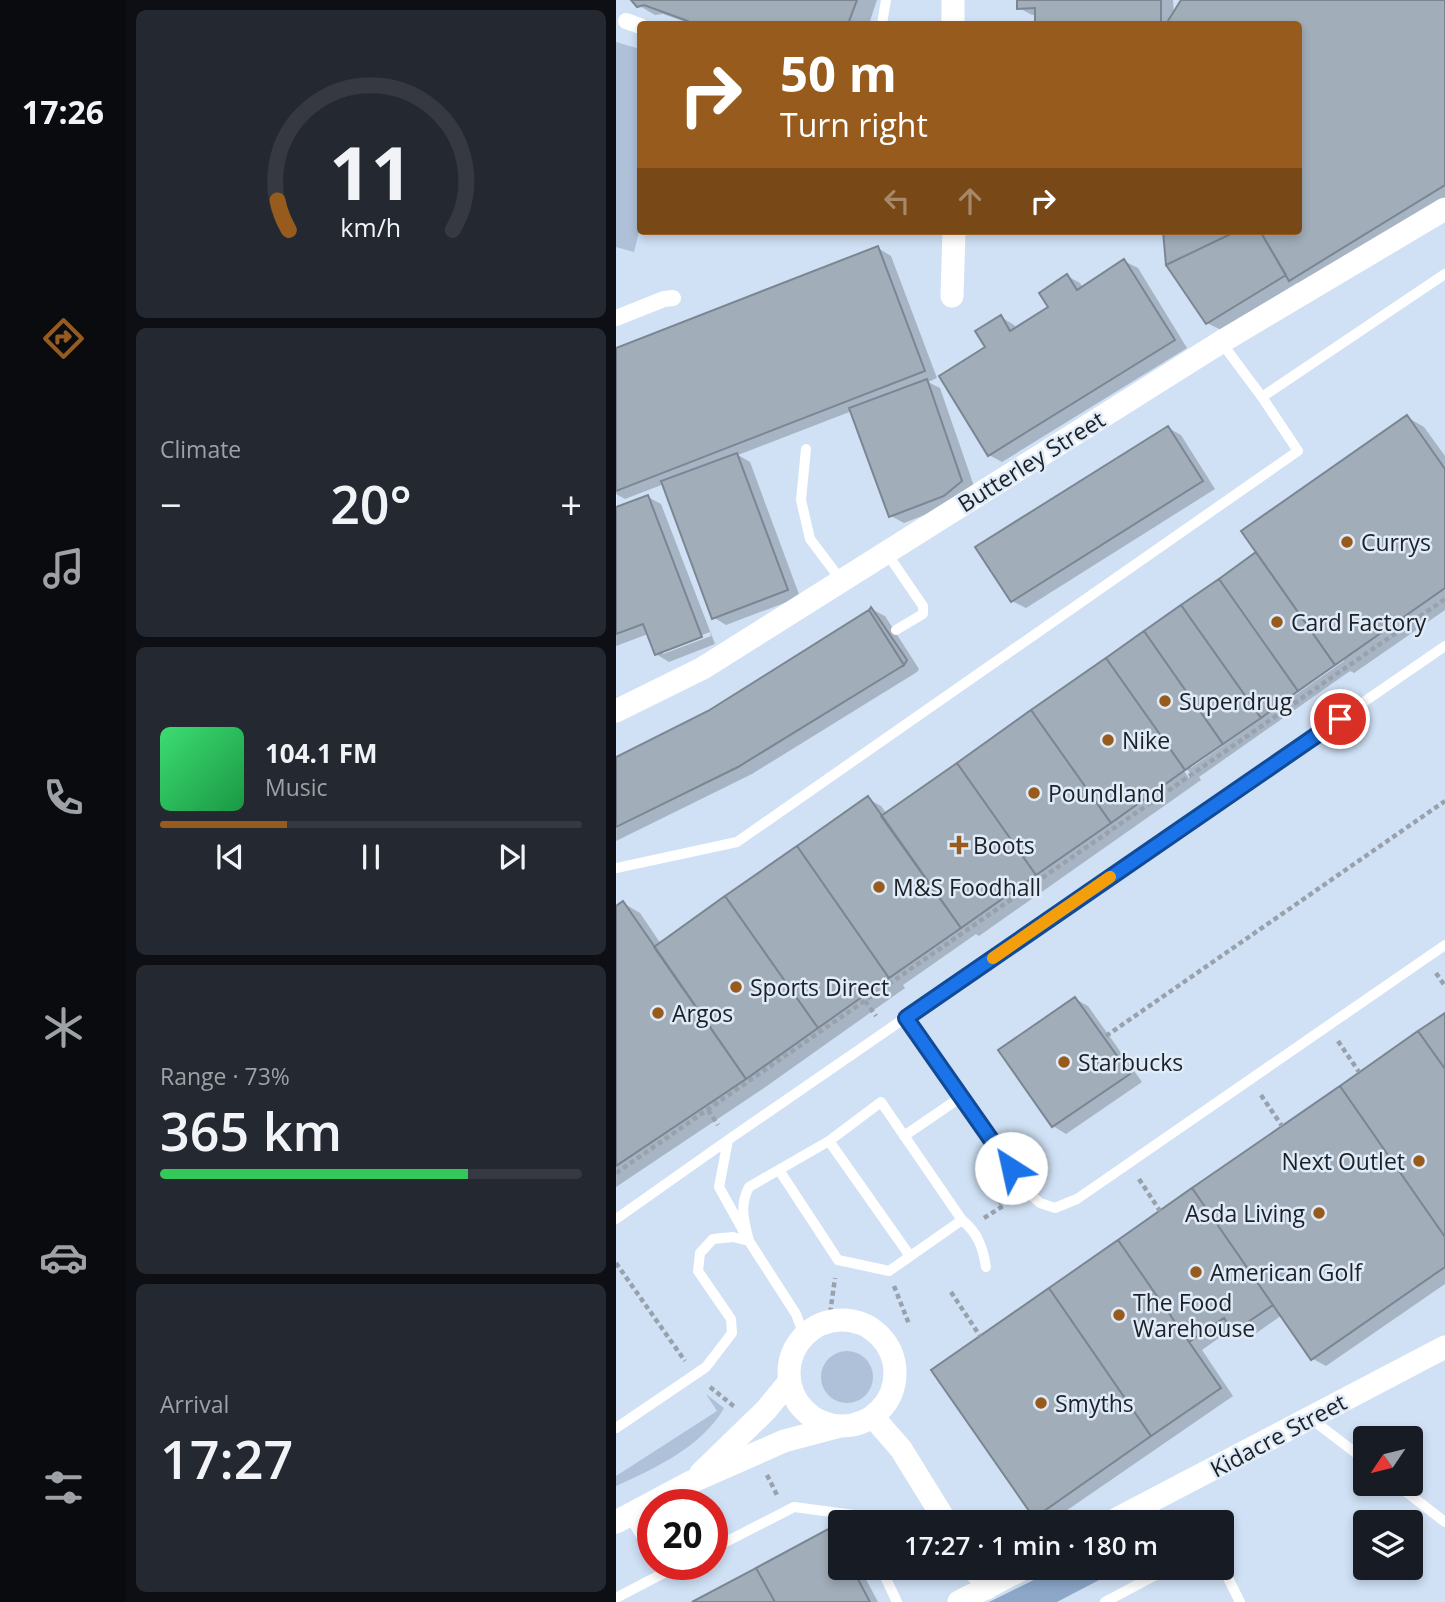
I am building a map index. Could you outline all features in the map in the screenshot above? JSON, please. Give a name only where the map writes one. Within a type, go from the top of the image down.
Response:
[{"type":"street","points":[[953,0],[953,21]]},
{"type":"street","name":"Butterley Street","points":[[616,711],[703,668],[1222,342],[1445,209]]},
{"type":"street","points":[[952,296],[954,235]]},
{"type":"street","points":[[616,318],[673,298]]},
{"type":"street","points":[[622,1519],[691,1482],[784,1441],[856,1425],[873,1417],[885,1405],[893,1391],[893,1358],[886,1343],[875,1331],[860,1323],[844,1320],[815,1326],[804,1335],[794,1349],[789,1365],[789,1382],[794,1398],[804,1412],[820,1422],[838,1427]]},
{"type":"street","name":"Kidacre Street","points":[[1134,1510],[1445,1347]]},
{"type":"street","points":[[691,1482],[753,1422],[789,1382]]},
{"type":"street","points":[[873,1417],[901,1449],[939,1510]]},
{"type":"street","points":[[958,1602],[978,1580]]},
{"type":"lane","points":[[882,21],[886,0]]},
{"type":"lane","points":[[1262,397],[1445,274]]},
{"type":"lane","points":[[616,869],[737,842],[1298,451],[1222,342]]},
{"type":"lane","points":[[806,449],[801,500],[810,538],[841,580]]},
{"type":"lane","points":[[886,552],[923,606],[923,614],[896,630]]},
{"type":"lane","points":[[616,1219],[1445,646]]},
{"type":"lane","points":[[906,1018],[1029,1193],[1040,1203],[1055,1209],[1077,1199],[1129,1164],[1445,945]]},
{"type":"lane","points":[[904,1136],[961,1097]]},
{"type":"lane","points":[[749,1241],[742,1200],[750,1187],[829,1141],[881,1102],[981,1244],[986,1268]]},
{"type":"lane","points":[[728,1140],[719,1187],[749,1241],[796,1314],[804,1335]]},
{"type":"lane","points":[[829,1141],[910,1256]]},
{"type":"lane","points":[[779,1170],[838,1260],[889,1270],[966,1224]]},
{"type":"lane","points":[[616,1429],[706,1367],[732,1333],[731,1319],[698,1271],[701,1253],[713,1239],[733,1237],[749,1241]]},
{"type":"lane","points":[[1310,1418],[1353,1451]]},
{"type":"lane","points":[[1411,1496],[1445,1522]]},
{"type":"lane","points":[[728,1541],[794,1507],[828,1512]]},
{"type":"lane","points":[[622,1519],[637,1537]]},
{"type":"lane","points":[[616,1598],[643,1580]]},
{"type":"lane","points":[[887,1580],[897,1602]]},
{"type":"lane","points":[[1105,1602],[1146,1580]]},
{"type":"lane","points":[[1229,1580],[1240,1602]]},
{"type":"path","points":[[616,1173],[1445,599]]},
{"type":"path","points":[[1105,1036],[1445,801]]},
{"type":"path","points":[[1328,1025],[1359,1072]]},
{"type":"path","points":[[1250,1080],[1282,1126]]},
{"type":"path","points":[[966,1224],[1003,1206],[986,1186],[999,1169],[996,1165],[1005,1159]]},
{"type":"path","points":[[1129,1164],[1160,1211]]},
{"type":"path","points":[[829,1321],[838,1260]]},
{"type":"path","points":[[616,1263],[695,1374],[753,1422]]},
{"type":"path","points":[[889,1270],[909,1324]]},
{"type":"path","points":[[951,1292],[980,1336]]},
{"type":"path","points":[[757,1454],[786,1511]]},
{"type":"shaded area","points":[[616,0],[1445,0],[1445,1602],[616,1602]]},
{"type":"shaded area","points":[[616,42],[637,48],[638,235],[634,252],[616,247]]},
{"type":"shaded area","points":[[847,1351],[866,1358],[873,1377],[866,1396],[847,1403],[828,1396],[821,1377],[828,1358]]},
{"type":"shaded area","points":[[706,1394],[724,1408],[704,1434],[661,1464],[616,1486],[616,1476],[717,1411]]},
{"type":"shaded area","points":[[1034,1580],[1099,1580],[1057,1602],[989,1602]]},
{"type":"building","points":[[631,0],[857,0],[849,21],[688,21],[644,5],[637,7]]},
{"type":"building","points":[[1017,0],[1161,0],[1161,21],[1035,21],[1035,8],[1017,9]]},
{"type":"building","points":[[1181,0],[1445,0],[1445,185],[1289,281],[1262,235],[1302,235],[1302,21],[1168,21]]},
{"type":"building","points":[[1163,235],[1229,235],[1166,265]]},
{"type":"building","points":[[1229,235],[1262,235],[1286,275],[1206,324],[1166,265]]},
{"type":"building","points":[[878,246],[925,371],[616,491],[616,348]]},
{"type":"building","points":[[1124,259],[1175,340],[988,456],[939,376],[985,347],[975,331],[1001,315],[1010,331],[1048,307],[1039,293],[1067,274],[1077,290]]},
{"type":"building","points":[[927,379],[962,481],[944,496],[889,517],[849,408]]},
{"type":"building","name":"Currys","points":[[1407,415],[1445,469],[1445,588],[1335,665],[1241,531]]},
{"type":"building","points":[[1168,426],[1203,481],[1011,602],[975,547]]},
{"type":"building","points":[[737,453],[788,590],[712,619],[661,481]]},
{"type":"building","points":[[648,495],[702,637],[655,655],[643,624],[616,634],[616,507]]},
{"type":"building","name":"Card Factory","points":[[1256,552],[1335,665],[1298,691],[1219,579]]},
{"type":"building","points":[[1219,579],[1298,691],[1261,718],[1181,605]]},
{"type":"building","points":[[1181,605],[1261,718],[1223,744],[1144,631]]},
{"type":"building","points":[[871,607],[907,660],[904,665],[869,610]]},
{"type":"building","points":[[869,610],[904,665],[738,767],[616,827],[616,757],[708,711]]},
{"type":"building","name":"Superdrug","points":[[1144,631],[1223,744],[1185,770],[1106,658]]},
{"type":"building","name":"Nike","points":[[1106,658],[1185,770],[1111,823],[1031,710]]},
{"type":"building","name":"Poundland","points":[[1031,710],[1111,823],[1036,875],[957,763]]},
{"type":"building","name":"Boots","points":[[957,763],[1036,875],[961,928],[881,816]]},
{"type":"building","name":"M&S Foodhall","points":[[868,796],[961,928],[889,978],[797,846]]},
{"type":"building","points":[[797,846],[889,978],[818,1028],[725,896]]},
{"type":"building","name":"Sports Direct","points":[[725,896],[818,1028],[746,1079],[654,947]]},
{"type":"building","name":"Argos","points":[[623,901],[746,1079],[616,1166],[616,906]]},
{"type":"building","name":"Starbucks","points":[[1075,997],[1130,1074],[1052,1127],[998,1050]]},
{"type":"building","points":[[1445,1013],[1445,1069],[1418,1031]]},
{"type":"building","name":"Next Outlet","points":[[1418,1031],[1445,1069],[1445,1237],[1340,1086]]},
{"type":"building","name":"Asda Living","points":[[1340,1086],[1445,1237],[1445,1267],[1311,1360],[1192,1188]]},
{"type":"building","name":"American Golf","points":[[1192,1188],[1273,1305],[1233,1332],[1224,1318],[1189,1342],[1118,1240]]},
{"type":"building","name":"The Food Warehouse","points":[[1118,1240],[1221,1388],[1151,1436],[1049,1288]]},
{"type":"building","name":"Smyths","points":[[1049,1288],[1151,1436],[1045,1510],[1028,1510],[931,1370]]},
{"type":"building","points":[[828,1529],[828,1580],[858,1580],[870,1602],[775,1602],[756,1568]]},
{"type":"building","points":[[756,1568],[775,1602],[692,1602]]},
{"type":"slow traffic","points":[[993,958],[1110,877]]},
{"type":"place","name":"Currys","points":[[1347,542]]},
{"type":"place","name":"Card Factory","points":[[1277,622]]},
{"type":"place","name":"Superdrug","points":[[1165,701]]},
{"type":"place","name":"Nike","points":[[1108,740]]},
{"type":"place","name":"Poundland","points":[[1034,793]]},
{"type":"place","name":"Boots","points":[[959,845]]},
{"type":"place","name":"M&S Foodhall","points":[[879,887]]},
{"type":"place","name":"Sports Direct","points":[[736,987]]},
{"type":"place","name":"Argos","points":[[658,1013]]},
{"type":"place","name":"Starbucks","points":[[1064,1062]]},
{"type":"place","name":"Next Outlet","points":[[1419,1161]]},
{"type":"place","name":"Asda Living","points":[[1319,1213]]},
{"type":"place","name":"American Golf","points":[[1196,1272]]},
{"type":"place","name":"The Food Warehouse","points":[[1119,1315]]},
{"type":"place","name":"Smyths","points":[[1041,1403]]},
{"type":"route","points":[[1011,1168],[906,1018],[1340,719]]}]
